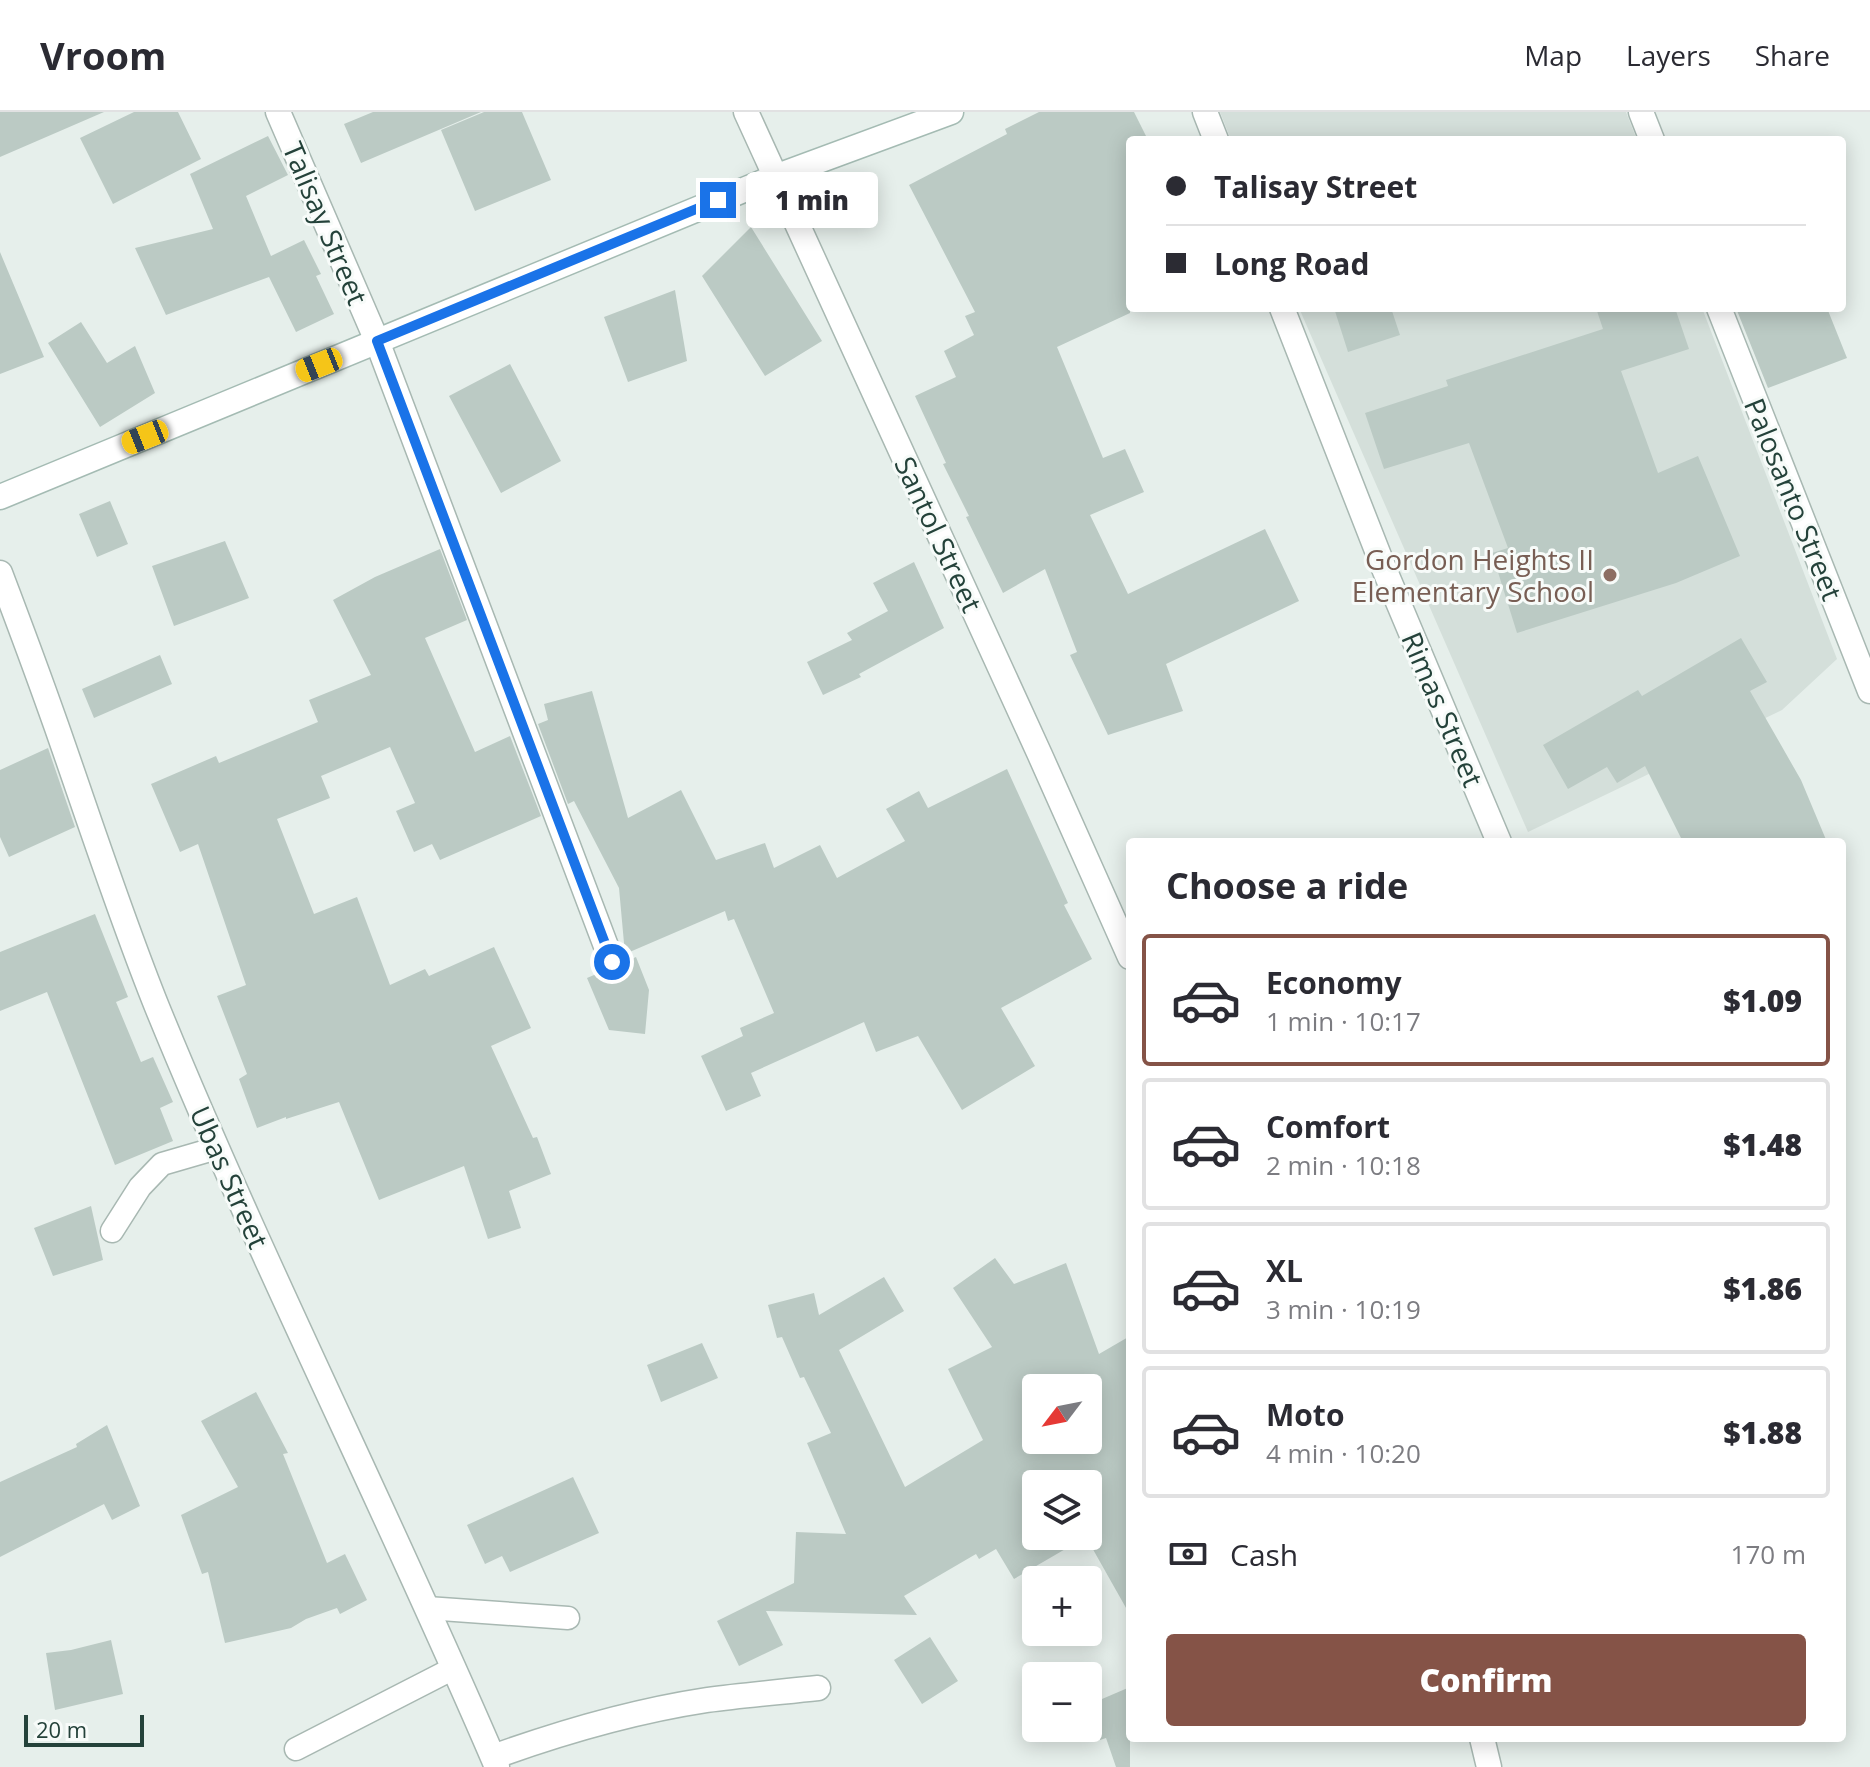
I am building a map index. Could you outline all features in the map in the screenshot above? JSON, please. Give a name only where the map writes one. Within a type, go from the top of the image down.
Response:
[{"type":"street","name":"Talisay Street","points":[[278,112],[377,341],[612,962]]},
{"type":"street","name":"Santol Street","points":[[746,112],[1126,948]]},
{"type":"street","points":[[0,497],[775,177],[951,112]]},
{"type":"street","points":[[1205,112],[1214,136]]},
{"type":"street","points":[[1641,112],[1650,136]]},
{"type":"street","name":"Rimas Street","points":[[1284,312],[1385,571],[1497,838]]},
{"type":"street","name":"Palosanto Street","points":[[1721,312],[1870,691]]},
{"type":"street","name":"Ubas Street","points":[[0,573],[156,1004],[238,1197],[495,1762]]},
{"type":"street","points":[[495,1762],[542,1739],[636,1715],[705,1701],[818,1688]]},
{"type":"street","points":[[1483,1742],[1489,1767]]},
{"type":"lane","points":[[112,1231],[140,1187],[162,1164],[217,1148]]},
{"type":"lane","points":[[427,1608],[568,1618]]},
{"type":"lane","points":[[296,1749],[454,1668]]},
{"type":"shaded area","points":[[1220,112],[1626,112],[1635,136],[1229,136]]},
{"type":"shaded area","name":"Gordon Heights II Elementary School","points":[[1301,312],[1704,312],[1837,659],[1782,710],[1528,832]]},
{"type":"building","points":[[0,112],[104,112],[0,157]]},
{"type":"building","points":[[134,112],[178,112],[201,159],[113,204],[80,138]]},
{"type":"building","points":[[373,112],[481,112],[361,163],[344,124]]},
{"type":"building","points":[[484,112],[522,112],[551,180],[475,211],[441,130]]},
{"type":"building","points":[[1039,112],[1134,112],[1146,136],[1126,136],[1126,312],[1130,313],[1057,347],[1103,458],[1125,449],[1144,492],[1090,515],[1128,594],[1265,529],[1299,601],[1166,664],[1183,711],[1108,735],[1070,655],[1077,652],[1045,569],[1003,593],[966,517],[969,516],[915,396],[956,377],[944,351],[974,335],[965,316],[975,312],[909,185],[1007,134],[1005,129]]},
{"type":"building","points":[[268,136],[288,175],[246,196],[271,256],[304,240],[321,274],[316,276],[334,314],[296,332],[269,277],[166,315],[135,248],[213,229],[190,174]]},
{"type":"building","points":[[751,227],[822,341],[765,376],[702,276]]},
{"type":"building","points":[[0,252],[44,357],[0,374]]},
{"type":"building","points":[[675,290],[687,361],[628,382],[604,317]]},
{"type":"building","points":[[1335,312],[1392,312],[1400,335],[1348,352]]},
{"type":"building","points":[[1597,312],[1676,312],[1689,349],[1621,371],[1658,473],[1698,456],[1740,556],[1676,583],[1517,633],[1492,553],[1508,548],[1469,443],[1384,469],[1365,413],[1448,386],[1446,380],[1603,329]]},
{"type":"building","points":[[1738,312],[1829,312],[1847,358],[1768,388]]},
{"type":"building","points":[[81,322],[107,363],[135,346],[155,393],[100,427],[48,343]]},
{"type":"building","points":[[510,364],[561,461],[501,493],[449,396]]},
{"type":"building","points":[[110,501],[128,544],[97,557],[79,514]]},
{"type":"building","points":[[225,541],[249,598],[174,626],[152,566]]},
{"type":"building","points":[[440,549],[467,620],[425,638],[475,752],[510,736],[541,816],[440,860],[432,844],[414,852],[396,811],[415,803],[390,747],[321,776],[330,798],[277,819],[314,914],[357,897],[390,985],[425,969],[429,976],[494,947],[531,1028],[491,1046],[533,1138],[537,1137],[551,1174],[509,1191],[521,1228],[488,1239],[464,1166],[379,1200],[339,1102],[257,1128],[239,1079],[247,1074],[217,996],[246,985],[198,844],[180,852],[151,784],[216,756],[219,763],[318,722],[309,700],[371,675],[333,600],[375,577]]},
{"type":"building","points":[[914,562],[944,628],[859,674],[861,677],[823,695],[807,662],[852,640],[847,633],[888,611],[873,583]]},
{"type":"building","points":[[1741,638],[1767,682],[1750,691],[1801,780],[1825,838],[1681,838],[1645,766],[1617,783],[1607,767],[1568,789],[1543,745],[1638,690],[1642,696]]},
{"type":"building","points":[[160,655],[172,684],[94,718],[82,689]]},
{"type":"building","points":[[592,691],[628,818],[681,790],[716,860],[765,843],[774,868],[820,845],[837,878],[905,841],[886,809],[919,791],[928,808],[1007,769],[1068,903],[1064,905],[1092,959],[1001,1008],[1035,1066],[962,1110],[918,1036],[876,1052],[864,1022],[751,1073],[761,1096],[726,1111],[701,1056],[743,1036],[740,1028],[774,1013],[734,919],[728,921],[725,911],[625,954],[619,888],[574,801],[568,804],[538,724],[548,720],[544,704]]},
{"type":"building","points":[[48,748],[75,827],[9,857],[0,837],[0,770]]},
{"type":"building","points":[[95,914],[128,997],[116,1002],[141,1062],[153,1057],[173,1102],[160,1108],[173,1141],[115,1165],[47,992],[0,1011],[0,952]]},
{"type":"building","points":[[636,957],[649,990],[645,1034],[609,1030],[587,978],[601,972],[609,977],[618,976],[624,971],[627,961]]},
{"type":"building","points":[[91,1206],[103,1260],[53,1276],[34,1228]]},
{"type":"building","points":[[995,1258],[1014,1284],[1066,1263],[1099,1354],[1126,1338],[1126,1608],[1093,1550],[1102,1550],[1102,1470],[1022,1470],[1022,1550],[1064,1550],[1036,1566],[1022,1566],[1022,1574],[1014,1579],[996,1549],[979,1559],[976,1554],[904,1596],[917,1615],[766,1611],[783,1645],[739,1666],[717,1621],[794,1583],[796,1532],[846,1534],[807,1443],[831,1433],[804,1377],[800,1378],[782,1337],[777,1338],[768,1305],[814,1293],[819,1315],[884,1277],[904,1311],[839,1350],[905,1487],[983,1440],[948,1369],[992,1347],[953,1288]]},
{"type":"building","points":[[702,1343],[718,1378],[661,1402],[647,1365]]},
{"type":"building","points":[[256,1392],[288,1453],[283,1454],[327,1563],[345,1554],[367,1600],[340,1614],[337,1608],[291,1628],[225,1643],[208,1572],[202,1574],[181,1515],[238,1487],[201,1421]]},
{"type":"building","points":[[107,1425],[140,1506],[112,1520],[104,1504],[0,1557],[0,1482],[77,1447],[76,1444]]},
{"type":"building","points":[[573,1477],[599,1533],[510,1572],[502,1556],[485,1564],[467,1525]]},
{"type":"building","points":[[930,1637],[958,1681],[922,1704],[894,1660]]},
{"type":"building","points":[[111,1640],[123,1694],[55,1710],[46,1653]]},
{"type":"building","points":[[1126,1689],[1126,1742],[1130,1742],[1130,1767],[1116,1767],[1106,1738],[1102,1739],[1102,1699]]},
{"type":"place","name":"Gordon Heights II Elementary School","points":[[1610,575]]},
{"type":"route","points":[[612,962],[377,341],[718,200]]}]
